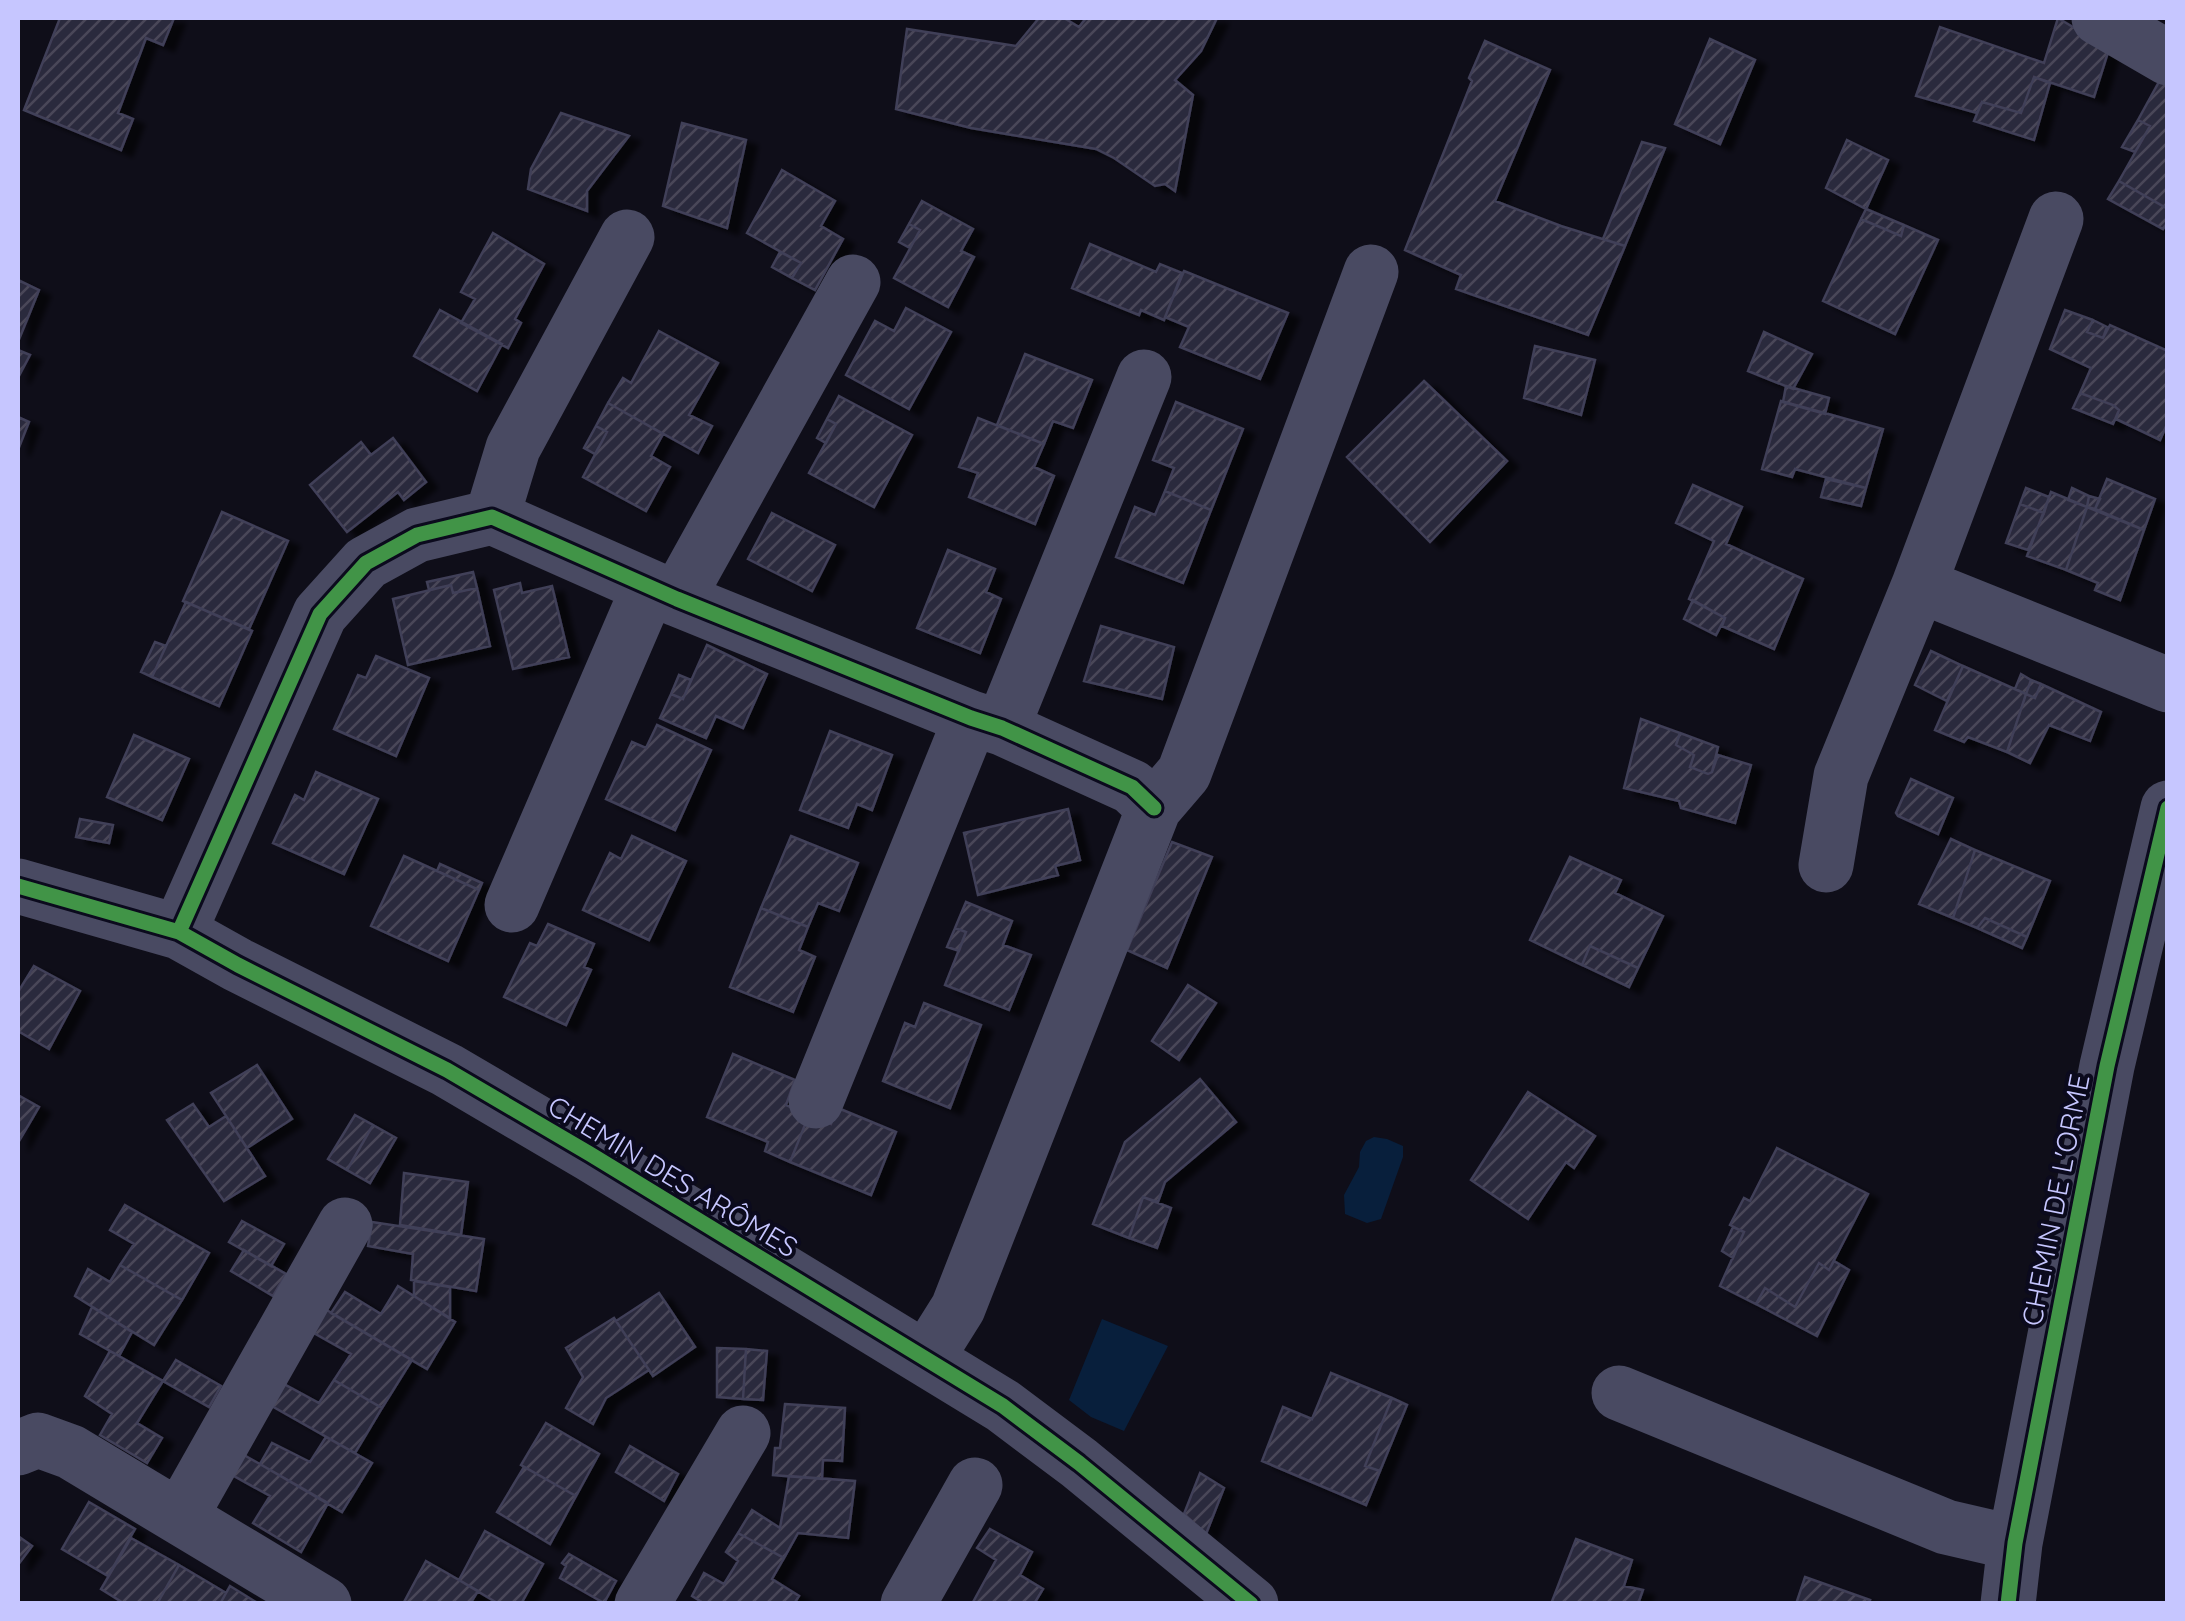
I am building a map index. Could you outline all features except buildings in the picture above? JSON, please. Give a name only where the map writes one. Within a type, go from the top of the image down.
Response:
[{"type":"street","points":[[2099,18],[2168,58]]},
{"type":"street","points":[[1826,865],[1841,776],[1919,585],[2056,218]]},
{"type":"street","points":[[492,517],[513,448],[627,237]]},
{"type":"street","points":[[926,1359],[958,1308],[1154,808],[1184,773],[1371,272]]},
{"type":"street","points":[[512,906],[663,593],[854,282]]},
{"type":"street","points":[[816,1102],[1144,377]]},
{"type":"street","points":[[179,932],[320,614],[366,563],[417,535],[492,517],[663,593],[1132,786],[1154,808]]},
{"type":"street","points":[[1919,585],[2168,685]]},
{"type":"street","name":"CHEMIN DE L'ORME","points":[[2008,1604],[2015,1543],[2107,1066],[2168,808]]},
{"type":"street","name":"CHEMIN DES ARÔMES","points":[[18,886],[179,932],[447,1070],[1003,1406],[1080,1463],[1251,1604]]},
{"type":"street","points":[[180,1517],[345,1225]]},
{"type":"street","points":[[1619,1393],[1946,1526],[2015,1543]]},
{"type":"street","points":[[642,1604],[743,1433]]},
{"type":"street","points":[[18,1448],[38,1440],[71,1452],[324,1604]]},
{"type":"street","points":[[908,1604],[975,1485]]},
{"type":"water","points":[[1374,1137],[1403,1146],[1403,1157],[1381,1219],[1367,1223],[1345,1214],[1344,1195],[1359,1167],[1360,1152],[1366,1141]]},
{"type":"water","points":[[1102,1319],[1168,1346],[1124,1431],[1091,1417],[1069,1400]]},
{"type":"cycle path","points":[[179,932],[320,614],[366,563],[417,535],[492,517],[677,599],[1002,728],[1132,787],[1154,808]]},
{"type":"cycle path","points":[[2008,1604],[2015,1543],[2107,1066],[2168,808]]},
{"type":"cycle path","points":[[18,886],[179,932],[447,1070],[1003,1406],[1251,1604]]}]
